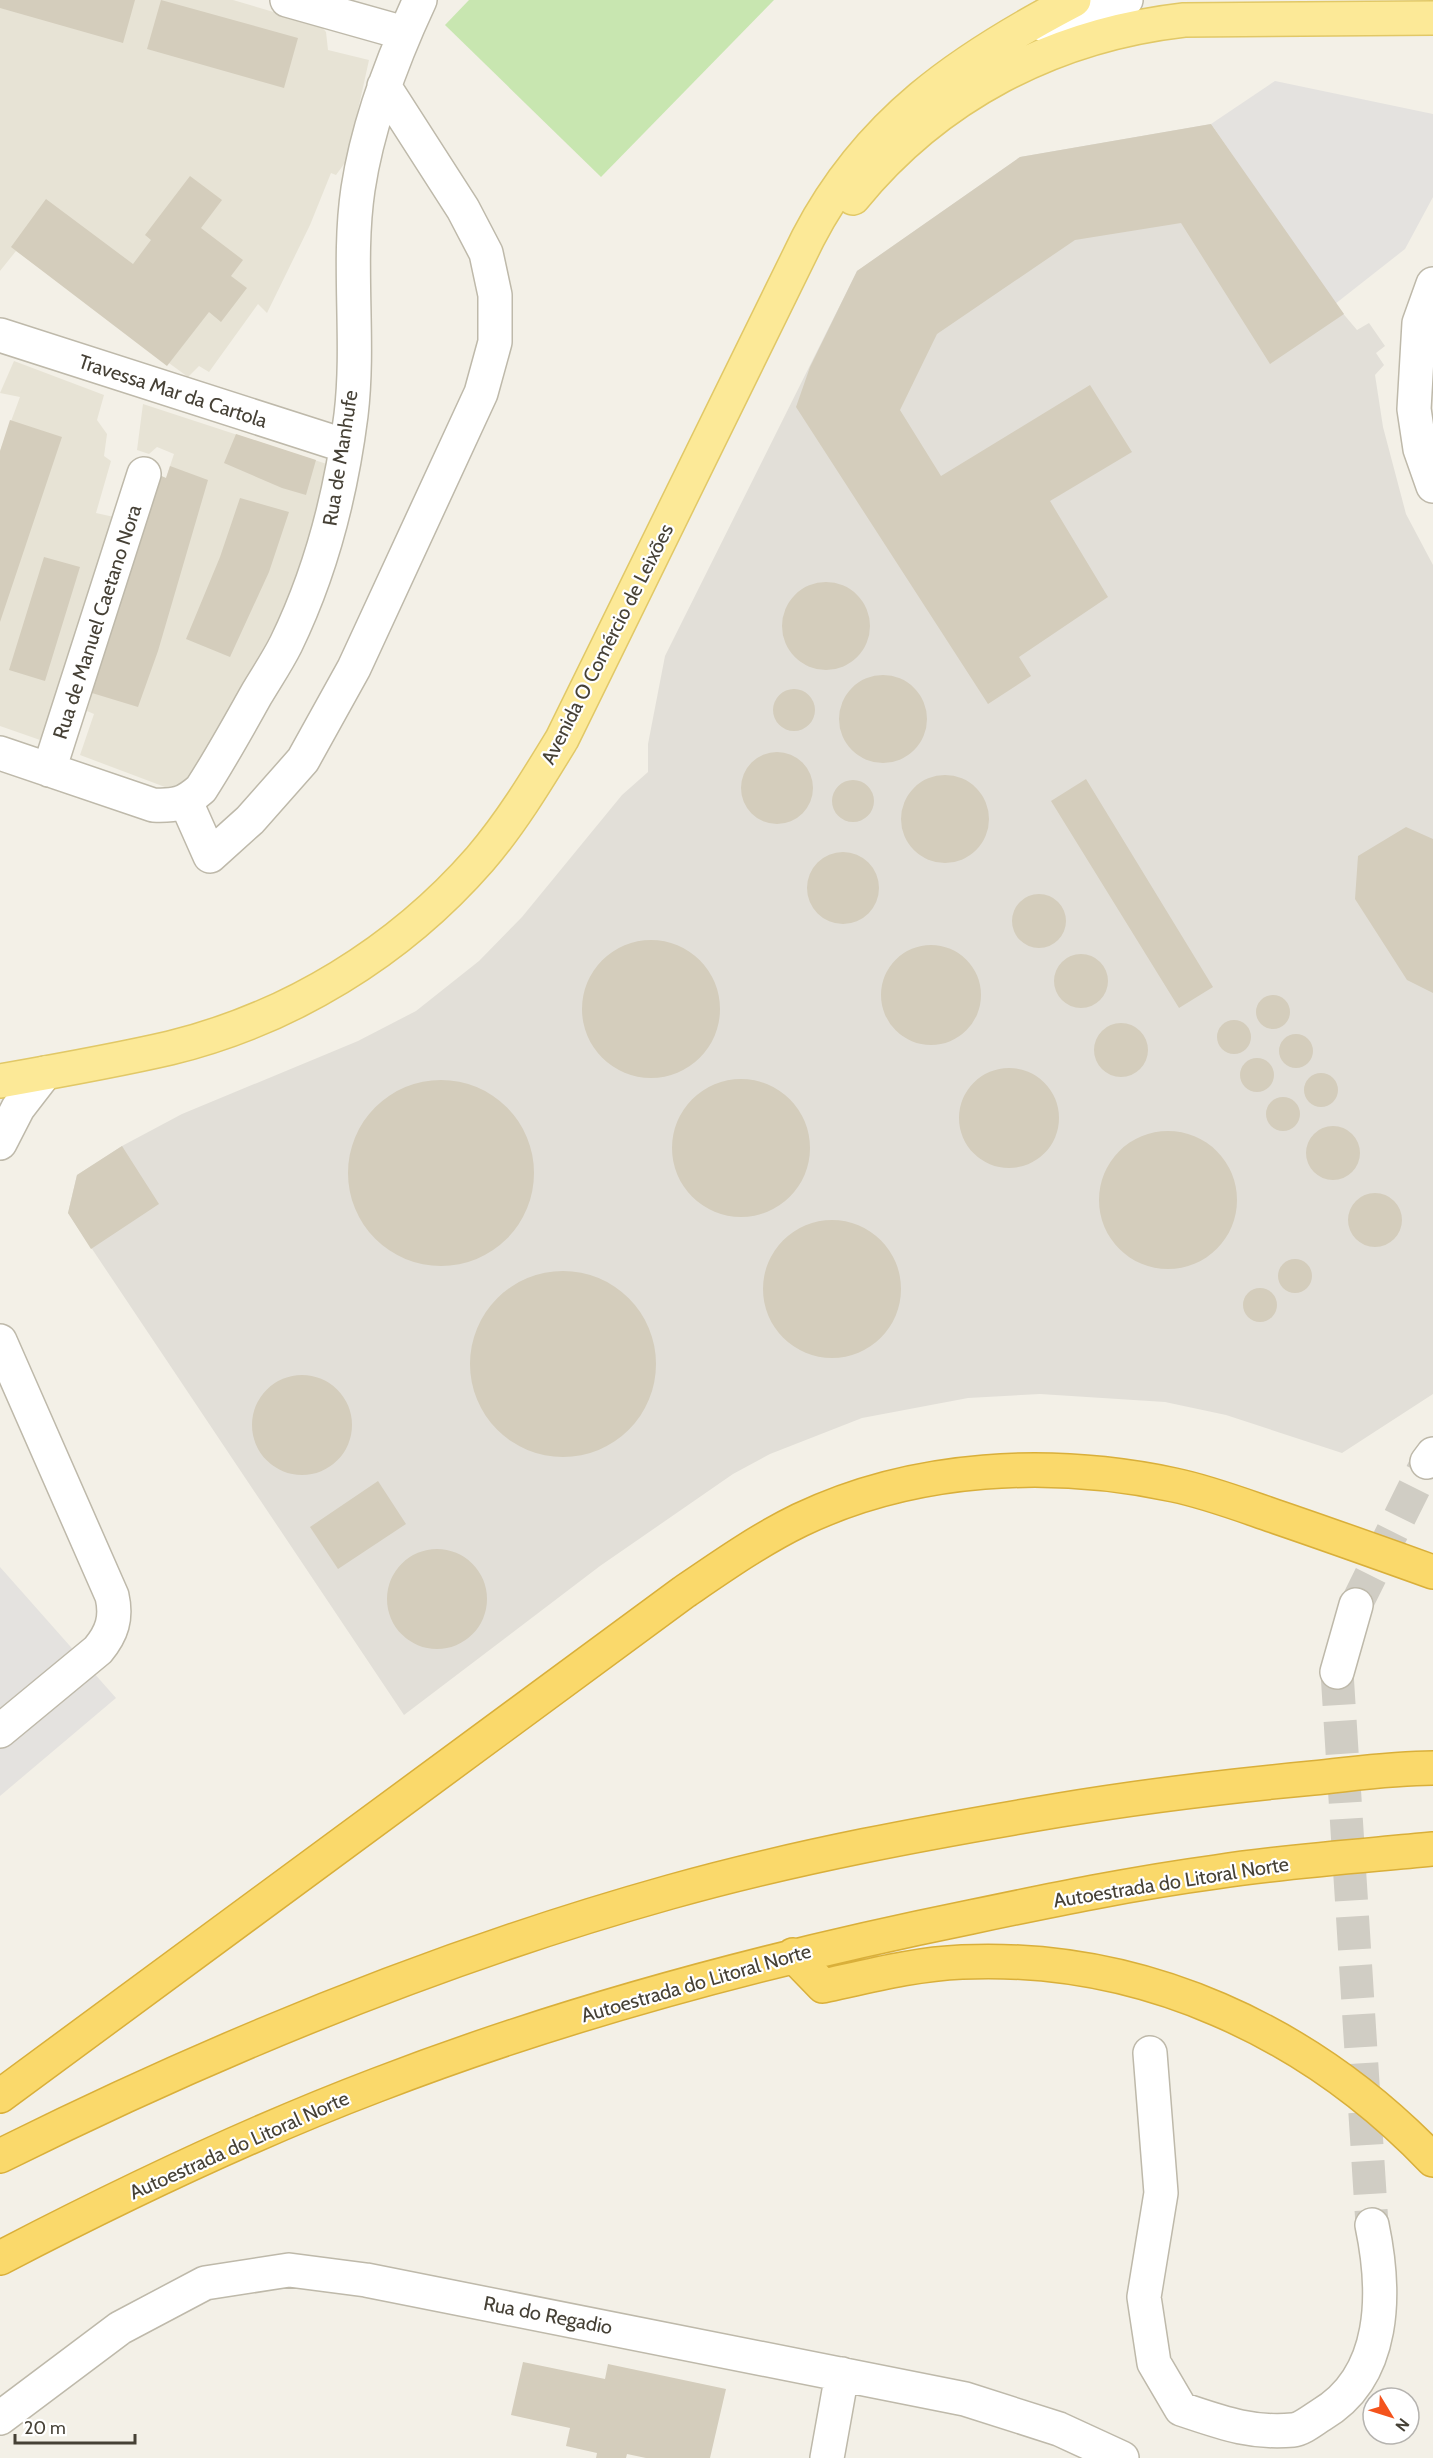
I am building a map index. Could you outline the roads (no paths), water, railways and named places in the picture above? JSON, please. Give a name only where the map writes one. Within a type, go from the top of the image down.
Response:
[{"type":"highway","points":[[0,2096],[693,1586],[754,1545],[801,1520],[848,1501],[896,1487],[980,1473],[1050,1469],[1094,1472],[1176,1486],[1205,1494],[1433,1572]]},
{"type":"highway","points":[[0,2157],[196,2062],[343,2002],[476,1954],[668,1893],[787,1862],[895,1839],[1091,1805],[1287,1780],[1433,1768]]},
{"type":"highway","name":"Autoestrada do Litoral Norte","points":[[0,2258],[136,2189],[266,2130],[379,2084],[641,1996],[793,1955],[1051,1900],[1204,1874],[1433,1849]]},
{"type":"highway","points":[[793,1955],[823,1986],[927,1965],[984,1961],[1068,1967],[1148,1982],[1224,2012],[1305,2054],[1384,2112],[1433,2160]]},
{"type":"main road","name":"Avenida O Comércio de Leixões","points":[[0,1081],[171,1047],[267,1015],[331,984],[385,947],[440,902],[481,858],[538,778],[561,738],[825,204],[873,143],[922,96],[1002,40],[1074,0]]},
{"type":"main road","name":"Avenida O Comércio de Leixões","points":[[784,290],[859,191],[896,153],[954,104],[984,84],[1019,66],[1092,38],[1153,24],[1228,18],[1426,20]]},
{"type":"street","points":[[287,0],[404,33]]},
{"type":"street","name":"Rua de Manhufe","points":[[186,802],[206,782],[285,645],[329,533],[346,446],[354,376],[355,243],[358,190],[368,141],[384,86],[404,33],[420,0]]},
{"type":"street","points":[[1002,40],[1070,15],[1126,0]]},
{"type":"street","points":[[0,753],[153,805],[172,806],[186,802],[210,856],[250,820],[303,760],[354,668],[400,573],[481,393],[495,342],[495,295],[486,253],[457,200],[384,86]]},
{"type":"street","points":[[1433,284],[1419,323],[1414,409],[1420,449],[1433,486]]},
{"type":"street","name":"Travessa Mar da Cartola","points":[[0,335],[346,446]]},
{"type":"street","name":"Rua de Manuel Caetano Nora","points":[[49,770],[144,474]]},
{"type":"street","points":[[0,1143],[18,1108],[45,1073]]},
{"type":"street","points":[[0,1341],[112,1596],[115,1611],[110,1633],[98,1650],[0,1731]]},
{"type":"street","points":[[1337,1672],[1356,1605]]},
{"type":"street","points":[[1150,2053],[1161,2193],[1144,2297],[1154,2363],[1181,2409],[1244,2429],[1296,2430],[1338,2405],[1369,2364],[1378,2321],[1379,2257],[1372,2225]]},
{"type":"street","name":"Rua do Regadio","points":[[0,2418],[120,2328],[205,2283],[290,2270],[366,2280],[965,2398],[1059,2430],[1122,2458]]},
{"type":"street","points":[[826,2458],[842,2374]]},
{"type":"tunnel","points":[[1356,1605],[1427,1462]]},
{"type":"tunnel","points":[[1337,1672],[1372,2225]]}]
